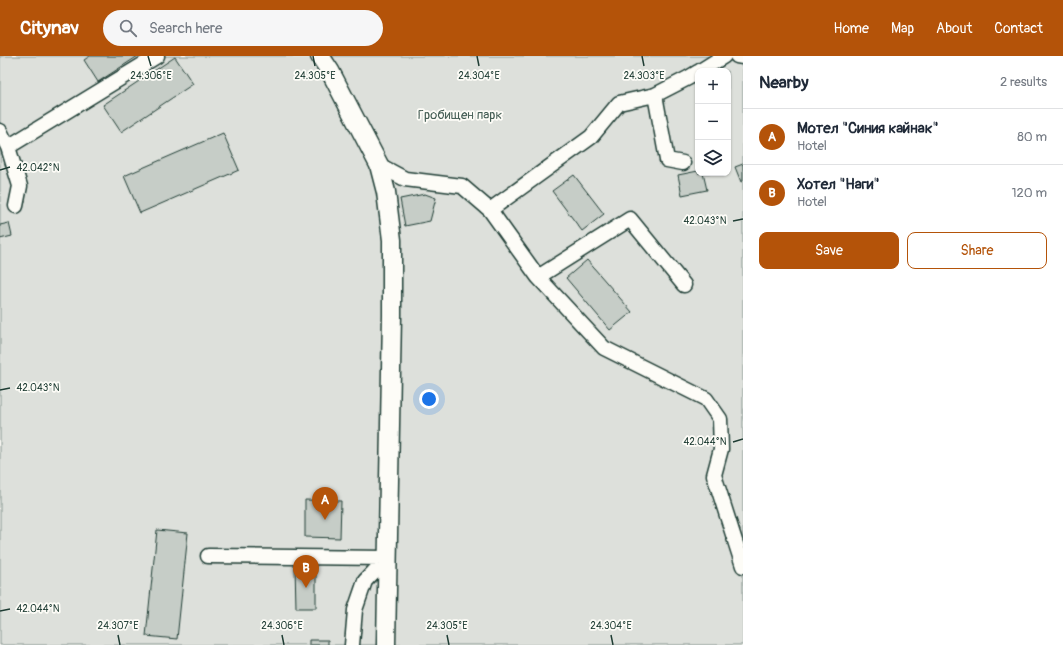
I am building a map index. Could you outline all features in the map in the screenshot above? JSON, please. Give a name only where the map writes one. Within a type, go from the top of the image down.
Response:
[{"type":"main road","points":[[320,56],[330,71],[379,165],[386,192],[392,240],[392,323],[386,645]]},
{"type":"street","points":[[8,147],[157,56]]},
{"type":"street","points":[[705,68],[724,56]]},
{"type":"street","points":[[737,56],[743,57]]},
{"type":"street","points":[[490,210],[591,137],[619,103],[655,95],[695,74]]},
{"type":"street","points":[[655,95],[667,160],[683,163]]},
{"type":"street","points":[[0,130],[8,147],[20,186],[16,206]]},
{"type":"street","points":[[379,165],[405,179],[462,186],[490,210],[538,277],[604,348],[706,399],[720,419],[721,449],[714,474],[743,566]]},
{"type":"street","points":[[538,277],[630,219],[684,285]]},
{"type":"street","points":[[208,556],[387,558]]},
{"type":"street","points":[[352,645],[355,610],[365,581],[387,558]]},
{"type":"green space","name":"Гробищен парк","points":[[0,56],[743,56],[743,645],[0,645]]},
{"type":"building","points":[[90,56],[138,56],[98,82],[84,60]]},
{"type":"building","points":[[175,57],[193,84],[121,132],[103,105]]},
{"type":"building","points":[[223,133],[239,170],[140,213],[124,176]]},
{"type":"building","points":[[743,164],[743,181],[741,182],[735,167]]},
{"type":"building","points":[[695,172],[695,176],[704,176],[707,190],[682,195],[678,175]]},
{"type":"building","points":[[574,175],[604,214],[582,231],[552,191]]},
{"type":"building","points":[[425,194],[436,198],[430,221],[405,226],[400,199]]},
{"type":"building","points":[[9,223],[12,236],[0,239],[0,225]]},
{"type":"building","points":[[587,260],[632,312],[610,330],[566,278]]},
{"type":"building","points":[[305,500],[341,501],[340,538],[305,537]]},
{"type":"building","points":[[157,530],[188,533],[177,639],[146,636]]},
{"type":"building","points":[[295,566],[316,566],[316,608],[296,608]]},
{"type":"building","points":[[309,640],[328,640],[328,645],[309,645]]},
{"type":"place","name":"Мотел \"Синия кайнак\"","points":[[325,520]]},
{"type":"place","name":"Хотел \"Наги\"","points":[[306,588]]}]
